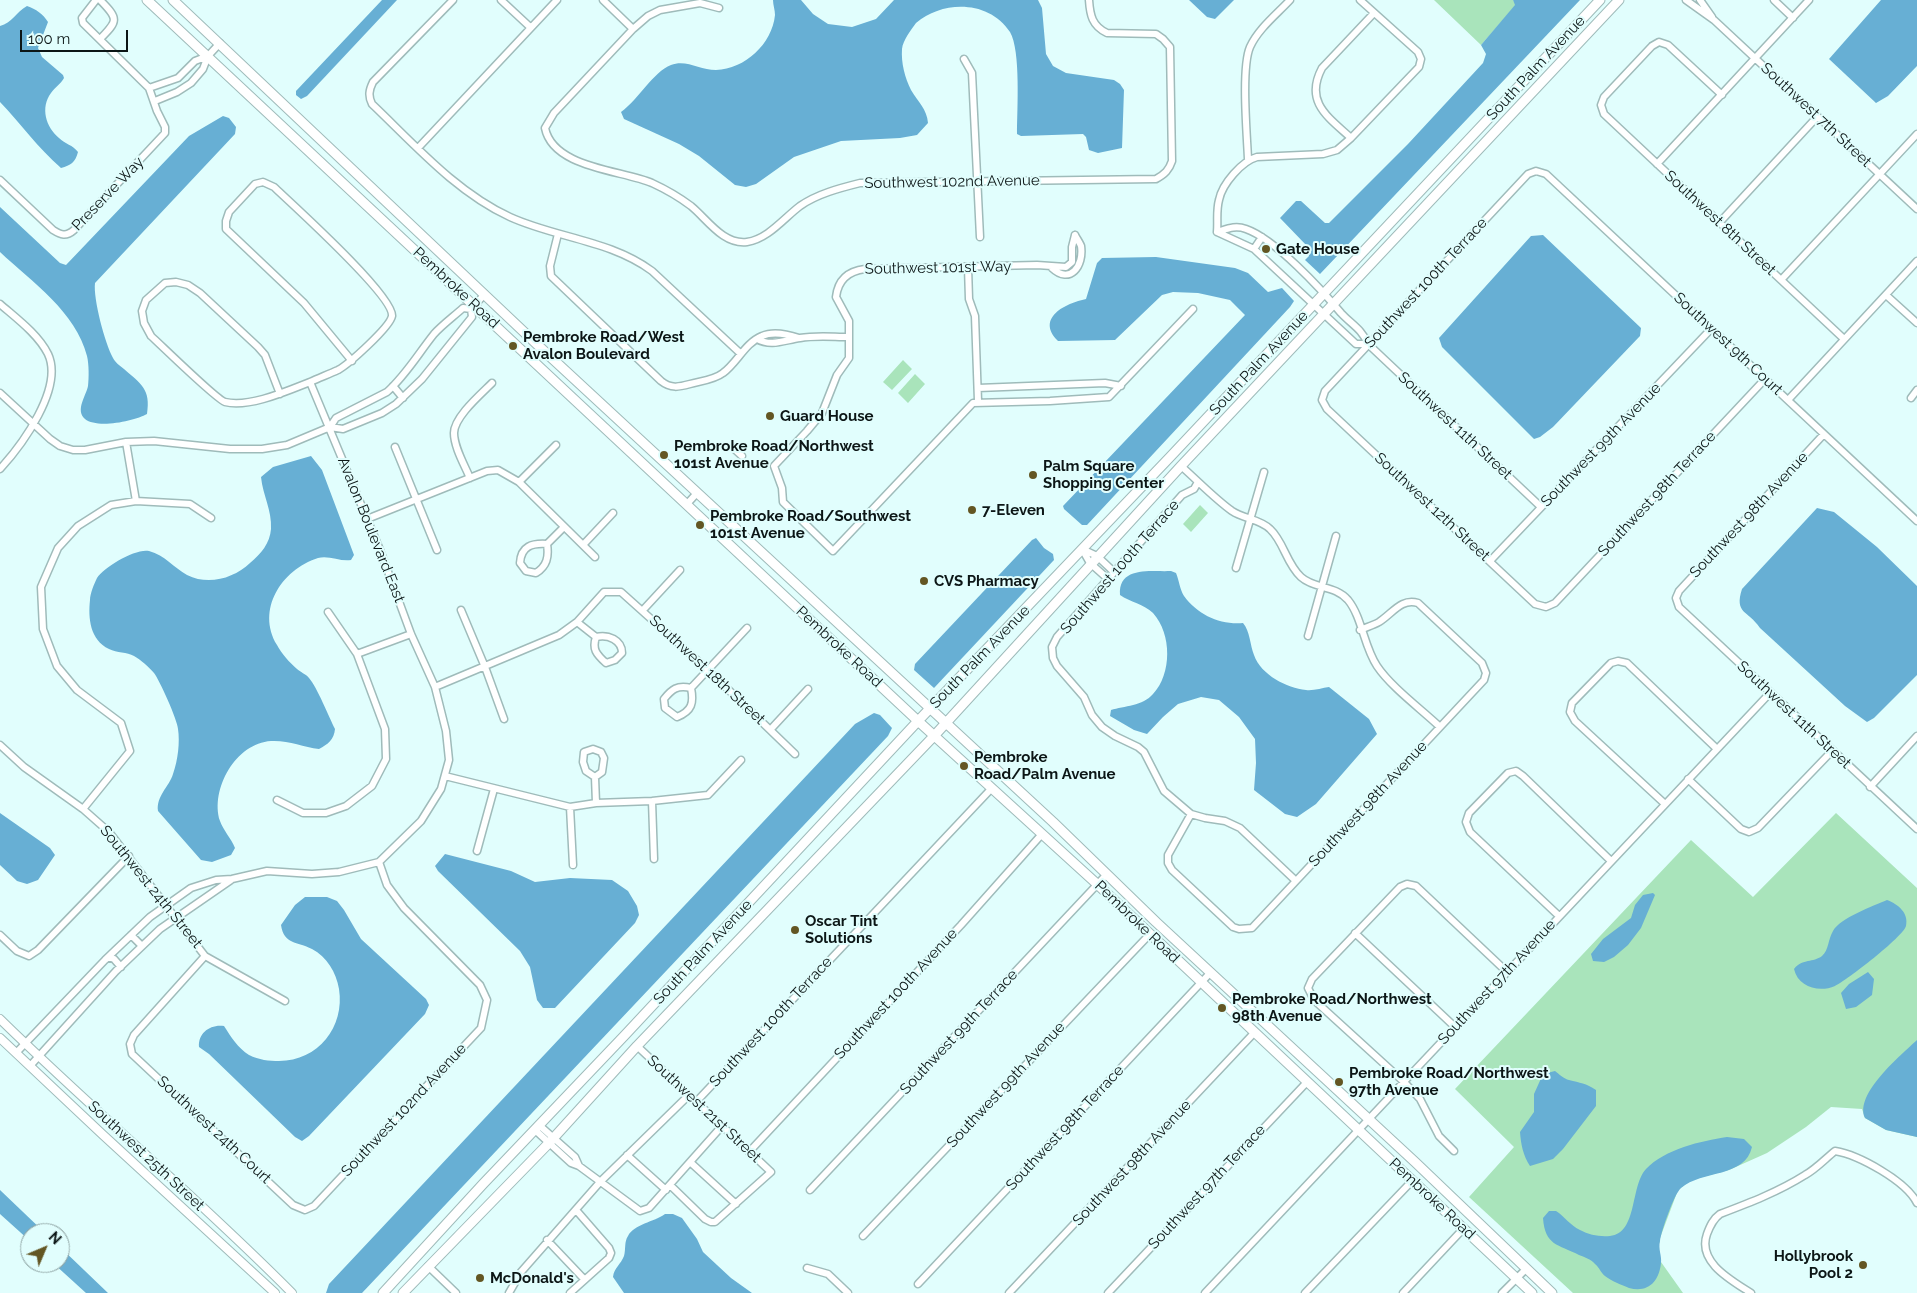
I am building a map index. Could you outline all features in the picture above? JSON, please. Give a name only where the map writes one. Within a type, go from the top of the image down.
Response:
[{"type":"main road","name":"Pembroke Road","points":[[148,0],[473,307],[687,504],[934,736],[1098,884],[1149,935],[1532,1293]]},
{"type":"main road","name":"Pembroke Road","points":[[173,0],[697,493],[1108,874],[1156,922],[1369,1119],[1552,1293]]},
{"type":"main road","name":"South Palm Avenue","points":[[383,1293],[918,721],[1600,0]]},
{"type":"main road","name":"South Palm Avenue","points":[[403,1293],[551,1140],[637,1046],[934,736],[1090,563],[1619,0]]},
{"type":"street","name":"Preserve Way","points":[[0,180],[53,230],[60,234],[70,234],[165,133],[165,127],[149,88],[83,23],[82,18],[96,0]]},
{"type":"street","points":[[100,0],[113,13],[115,18],[113,26],[100,39]]},
{"type":"street","points":[[453,0],[374,82],[369,89],[372,104],[455,183],[492,208],[532,226],[619,251],[638,261],[652,271],[741,354]]},
{"type":"street","points":[[501,0],[530,28]]},
{"type":"street","points":[[418,148],[557,0]]},
{"type":"street","points":[[603,0],[633,29],[648,16],[660,10],[700,3],[719,8]]},
{"type":"street","name":"Southwest 102nd Avenue","points":[[633,29],[554,113],[545,128],[552,144],[571,159],[652,183],[679,198],[726,237],[746,242],[761,237],[801,205],[840,188],[860,184],[1156,179],[1170,168],[1172,161],[1170,47],[1156,34],[1107,33],[1100,29],[1094,24],[1089,0]]},
{"type":"street","points":[[1248,159],[1246,66],[1250,48],[1258,35],[1290,0]]},
{"type":"street","points":[[1217,232],[1217,210],[1221,194],[1226,183],[1248,159],[1322,154],[1337,150],[1420,67],[1421,59],[1418,52],[1360,0]]},
{"type":"street","name":"Southwest 7th Street","points":[[1686,0],[1714,20],[1917,209]]},
{"type":"street","name":"Southwest 7th Street","points":[[1700,0],[1714,20]]},
{"type":"street","points":[[1774,0],[1792,18]]},
{"type":"street","points":[[1657,164],[1809,0]]},
{"type":"street","points":[[1351,138],[1317,104],[1317,77],[1322,68],[1374,12]]},
{"type":"street","name":"Southwest 8th Street","points":[[1722,95],[1668,45],[1659,42],[1652,46],[1604,96],[1601,105],[1604,114],[1844,339]]},
{"type":"street","points":[[149,88],[178,78],[195,61],[208,56],[220,43]]},
{"type":"street","points":[[154,101],[177,92],[198,76],[206,64],[208,56]]},
{"type":"street","points":[[964,58],[972,73],[980,237]]},
{"type":"street","points":[[171,80],[177,92]]},
{"type":"street","points":[[1720,222],[1817,117]]},
{"type":"street","points":[[1781,280],[1917,134]]},
{"type":"street","name":"Southwest 9th Court","points":[[1536,171],[1546,174],[1917,521]]},
{"type":"street","name":"Southwest 100th Terrace","points":[[1322,400],[1325,391],[1368,344],[1528,174],[1536,171]]},
{"type":"street","points":[[280,394],[265,356],[258,347],[200,293],[188,285],[176,282],[166,283],[146,300],[142,312],[144,323],[151,336],[223,402],[240,404],[280,394],[338,370],[352,360],[389,323],[392,315],[389,304],[350,259],[274,187],[263,182],[255,184],[229,212],[226,229],[304,303],[352,360]]},
{"type":"street","name":"Southwest 11th Street","points":[[1217,232],[1238,227],[1262,237],[1324,293],[1342,314],[1364,334],[1368,344],[1541,507]]},
{"type":"street","name":"Southwest 11th Street","points":[[1217,232],[1254,249],[1356,344],[1368,344]]},
{"type":"street","points":[[558,234],[550,266],[551,276],[661,381],[670,387],[718,377],[763,335],[785,334],[799,338],[849,337]]},
{"type":"street","name":"Southwest 101st Way","points":[[978,401],[973,403],[833,551],[783,502],[782,488],[774,466],[822,413],[837,375],[849,358],[848,318],[841,309],[836,297],[840,282],[850,272],[865,269],[1037,265],[1062,268],[1070,265],[1072,262],[1072,247],[1075,236],[1081,245],[1079,268],[1075,272],[1066,274],[1059,273],[1051,267]]},
{"type":"street","points":[[1254,249],[1262,237]]},
{"type":"street","points":[[1788,400],[1917,261]]},
{"type":"street","points":[[968,267],[968,299],[975,316],[978,401],[1050,401],[1109,397],[1193,309]]},
{"type":"street","points":[[0,393],[60,446],[74,450],[85,450],[126,442],[154,441],[230,449],[262,449],[287,445],[330,427],[343,429],[382,413],[403,398],[422,379],[472,317],[473,307],[485,294]]},
{"type":"street","points":[[1886,295],[1917,323]]},
{"type":"street","points":[[0,304],[40,342],[48,354],[51,365],[48,391],[27,437],[0,469]]},
{"type":"street","points":[[330,427],[336,418],[387,392],[411,367],[435,333],[463,308],[473,307]]},
{"type":"street","name":"Southwest 99th Avenue","points":[[1490,561],[1711,329]]},
{"type":"street","name":"Southwest 98th Terrace","points":[[1546,607],[1555,603],[1765,379]]},
{"type":"street","name":"Avalon Boulevard East","points":[[310,382],[367,519],[411,634]]},
{"type":"street","points":[[470,478],[456,444],[454,432],[457,421],[492,383]]},
{"type":"street","points":[[978,388],[1106,383],[1121,386]]},
{"type":"street","points":[[393,386],[403,398]]},
{"type":"street","points":[[1911,398],[1917,390]]},
{"type":"street","name":"Southwest 12th Street","points":[[1322,400],[1327,409],[1535,604],[1546,607]]},
{"type":"street","name":"Southwest 98th Avenue","points":[[1676,598],[1679,591],[1824,434]]},
{"type":"street","points":[[126,442],[136,501]]},
{"type":"street","points":[[519,482],[556,445]]},
{"type":"street","points":[[731,446],[742,456]]},
{"type":"street","points":[[395,447],[437,550]]},
{"type":"street","points":[[1181,466],[1233,512],[1269,528],[1279,539],[1291,566],[1301,578],[1337,591],[1348,601],[1369,653],[1377,667],[1440,727]]},
{"type":"street","points":[[367,519],[487,471],[498,470],[519,482],[595,557]]},
{"type":"street","points":[[1236,568],[1264,472]]},
{"type":"street","name":"Southwest 100th Terrace","points":[[1191,814],[1161,788],[1144,752],[1132,743],[1109,732],[1097,722],[1084,697],[1057,666],[1053,658],[1052,648],[1057,638],[1114,572],[1182,495],[1194,489],[1198,482]]},
{"type":"street","points":[[687,504],[697,493]]},
{"type":"street","points":[[83,809],[130,751],[121,723],[77,690],[57,666],[43,630],[42,587],[58,548],[78,526],[111,505],[136,501],[190,504],[211,518]]},
{"type":"street","points":[[584,545],[613,514]]},
{"type":"street","points":[[547,544],[548,558],[544,567],[536,573],[529,573],[523,569],[520,559],[525,548],[532,544],[547,544],[564,527]]},
{"type":"street","points":[[1308,636],[1336,536]]},
{"type":"street","points":[[1082,549],[1097,556],[1114,572]]},
{"type":"street","points":[[1082,549],[1090,563],[1108,580]]},
{"type":"street","points":[[643,610],[680,570]]},
{"type":"street","name":"Southwest 18th Street","points":[[577,622],[604,592],[615,590],[622,592],[708,670],[795,754]]},
{"type":"street","name":"Southwest 11th Street","points":[[1676,598],[1679,607],[1917,829]]},
{"type":"street","name":"Southwest 98th Avenue","points":[[1191,814],[1168,855],[1168,863],[1172,870],[1233,927],[1238,930],[1252,928],[1484,680],[1486,672],[1482,662],[1418,603],[1412,601],[1402,603],[1381,621],[1360,630]]},
{"type":"street","points":[[461,610],[504,719]]},
{"type":"street","points":[[277,800],[303,813],[326,814],[346,806],[372,786],[386,759],[384,729],[357,654],[328,612]]},
{"type":"street","points":[[435,687],[559,635],[577,622],[596,637]]},
{"type":"street","points":[[691,688],[747,628]]},
{"type":"street","points":[[16,1053],[131,935],[166,905],[192,888],[216,880],[267,872],[312,874],[339,872],[379,862],[421,821],[441,789],[449,760],[446,731],[435,687],[411,634],[357,654]]},
{"type":"street","points":[[605,635],[618,642],[622,647],[622,653],[615,660],[606,663],[596,654],[594,645],[596,637],[605,635]]},
{"type":"street","points":[[1665,804],[1575,721],[1570,712],[1572,703],[1611,663],[1618,661],[1627,663],[1717,749]]},
{"type":"street","points":[[680,686],[691,688],[693,700],[690,709],[676,717],[665,708],[664,699],[671,691],[680,686]]},
{"type":"street","points":[[771,729],[808,689]]},
{"type":"street","name":"Southwest 97th Avenue","points":[[1205,1293],[1770,693]]},
{"type":"street","points":[[1870,787],[1917,736]]},
{"type":"street","name":"Southwest 24th Street","points":[[0,745],[24,767],[83,809],[109,832],[205,956],[285,1001]]},
{"type":"street","points":[[594,777],[602,772],[604,758],[601,752],[593,749],[584,752],[582,757],[586,771],[594,777],[596,803]]},
{"type":"street","points":[[1688,779],[1741,829],[1749,832],[1758,828],[1832,751]]},
{"type":"street","points":[[445,776],[570,807],[596,803],[652,801],[708,795],[741,760]]},
{"type":"street","points":[[1559,916],[1470,832],[1466,822],[1469,813],[1508,773],[1516,771],[1611,861]]},
{"type":"street","points":[[477,851],[494,789]]},
{"type":"street","name":"Southwest 100th Terrace","points":[[696,1102],[991,789]]},
{"type":"street","points":[[652,801],[654,859]]},
{"type":"street","points":[[570,807],[573,865]]},
{"type":"street","points":[[1191,814],[1232,823],[1247,834],[1296,880]]},
{"type":"street","name":"Southwest 100th Avenue","points":[[749,1152],[967,918],[1042,834]]},
{"type":"street","points":[[0,935],[17,951],[29,956],[38,950],[129,856]]},
{"type":"street","name":"Southwest 102nd Avenue","points":[[305,1210],[314,1206],[481,1028],[487,1000],[480,985],[404,908],[387,885],[379,862]]},
{"type":"street","name":"Southwest 99th Terrace","points":[[810,1190],[1108,874]]},
{"type":"street","points":[[30,1066],[142,946],[176,917],[232,879]]},
{"type":"street","points":[[1454,1151],[1439,1136],[1420,1099],[1404,1082],[1314,1000],[1308,988],[1312,979],[1355,933],[1400,887],[1407,884],[1416,886],[1507,972]]},
{"type":"street","points":[[1355,933],[1454,1027]]},
{"type":"street","points":[[131,935],[142,946]]},
{"type":"street","name":"Southwest 99th Avenue","points":[[863,1236],[1149,935]]},
{"type":"street","name":"Southwest 24th Court","points":[[205,956],[134,1035],[130,1044],[132,1054],[293,1205],[305,1210]]},
{"type":"street","points":[[109,957],[114,959],[121,967]]},
{"type":"street","name":"Southwest 98th Terrace","points":[[918,1284],[1211,972]]},
{"type":"street","name":"Southwest 25th Street","points":[[0,1019],[38,1057],[262,1262],[292,1293]]},
{"type":"street","name":"Southwest 98th Avenue","points":[[1009,1293],[1254,1033]]},
{"type":"street","name":"Southwest 25th Street","points":[[0,1038],[276,1293]]},
{"type":"street","name":"Southwest 21st Street","points":[[637,1046],[771,1172],[736,1204]]},
{"type":"street","name":"Southwest 97th Terrace","points":[[1108,1293],[1307,1082]]},
{"type":"street","points":[[509,1293],[521,1272],[547,1240],[627,1154],[688,1096]]},
{"type":"street","points":[[537,1127],[551,1140],[575,1157],[580,1166],[640,1211],[649,1208],[722,1126]]},
{"type":"street","points":[[1751,1293],[1729,1278],[1707,1256],[1705,1240],[1715,1218],[1720,1214],[1759,1200],[1800,1178],[1835,1151],[1847,1153],[1880,1168],[1908,1192],[1917,1203]]},
{"type":"street","points":[[627,1154],[706,1219],[715,1222],[736,1204],[690,1162]]},
{"type":"street","points":[[1305,1293],[1412,1181]]},
{"type":"street","points":[[570,1293],[609,1258],[611,1253],[609,1248],[576,1210]]},
{"type":"street","points":[[1403,1293],[1464,1228]]},
{"type":"street","points":[[547,1240],[584,1279]]},
{"type":"street","points":[[428,1266],[456,1293]]},
{"type":"street","points":[[807,1268],[828,1274],[848,1293]]},
{"type":"street","points":[[1502,1293],[1526,1269]]},
{"type":"green space","points":[[1434,0],[1513,0],[1516,5],[1481,45]]},
{"type":"green space","points":[[903,360],[912,369],[892,390],[883,382]]},
{"type":"green space","points":[[915,374],[925,384],[908,403],[898,393]]},
{"type":"green space","points":[[1200,505],[1208,513],[1191,532],[1183,524]]},
{"type":"green space","points":[[1836,813],[1917,888],[1917,1137],[1886,1130],[1865,1118],[1862,1109],[1831,1107],[1806,1127],[1767,1153],[1729,1170],[1691,1180],[1678,1190],[1660,1238],[1658,1250],[1661,1262],[1683,1293],[1573,1293],[1469,1197],[1514,1147],[1455,1089],[1691,840],[1753,897]]},
{"type":"water","points":[[382,0],[397,0],[307,96],[301,99],[296,95],[296,91]]},
{"type":"water","points":[[773,0],[801,0],[813,14],[828,24],[852,27],[876,19],[894,0],[1038,0],[1042,8],[1046,54],[1053,66],[1066,73],[1114,80],[1124,90],[1122,148],[1098,153],[1089,150],[1086,137],[1083,134],[1021,136],[1017,134],[1017,66],[1016,53],[1010,32],[1001,21],[990,14],[978,9],[965,7],[952,7],[927,15],[916,23],[904,42],[902,54],[905,75],[911,90],[924,110],[928,123],[917,135],[900,138],[841,141],[794,157],[756,184],[746,187],[735,185],[699,156],[679,144],[624,119],[621,112],[628,107],[664,68],[682,63],[710,70],[727,69],[747,60],[763,45],[769,36],[775,15]]},
{"type":"water","points":[[1189,0],[1234,0],[1215,19],[1207,17]]},
{"type":"water","points":[[1513,0],[1580,0],[1320,274],[1305,260],[1309,256],[1307,246],[1280,218],[1296,201],[1301,201],[1325,223],[1329,223],[1408,144],[1483,63],[1486,54],[1481,45],[1515,5]]},
{"type":"water","points":[[1881,0],[1917,0],[1917,66],[1888,96],[1876,103],[1829,59]]},
{"type":"water","points":[[27,6],[39,12],[48,22],[38,48],[42,57],[64,78],[48,99],[45,111],[48,123],[54,134],[78,152],[72,163],[61,168],[0,102],[0,26],[4,25]]},
{"type":"water","points":[[223,116],[229,118],[236,127],[235,134],[95,283],[103,332],[113,358],[143,388],[146,393],[148,406],[147,414],[134,419],[107,424],[91,422],[85,419],[81,411],[89,375],[87,356],[81,340],[63,312],[39,286],[0,252],[0,207],[60,263],[66,265],[189,136]]},
{"type":"water","points":[[1543,235],[1641,328],[1640,336],[1553,427],[1540,437],[1534,439],[1442,347],[1439,338],[1531,236]]},
{"type":"water","points":[[1156,257],[1235,268],[1248,273],[1268,292],[1282,288],[1294,301],[1087,525],[1082,525],[1063,506],[1245,315],[1230,300],[1198,293],[1173,292],[1162,295],[1115,340],[1058,341],[1052,333],[1051,319],[1062,308],[1086,299],[1097,263],[1102,258]]},
{"type":"water","points":[[311,456],[322,470],[354,555],[351,560],[318,558],[293,572],[276,593],[271,605],[269,618],[271,632],[279,648],[291,664],[312,682],[335,729],[334,733],[330,741],[319,749],[271,741],[258,744],[247,750],[237,759],[223,782],[218,808],[221,824],[235,848],[231,855],[212,862],[201,860],[158,811],[161,796],[173,774],[178,751],[178,729],[172,709],[154,673],[147,666],[134,656],[109,649],[98,640],[90,621],[91,592],[97,578],[106,569],[129,555],[143,551],[160,555],[182,572],[195,578],[204,580],[221,579],[236,573],[261,552],[267,544],[270,534],[271,522],[261,477],[273,467]]},
{"type":"water","points":[[1817,508],[1834,512],[1877,547],[1917,586],[1917,675],[1874,718],[1867,722],[1845,706],[1760,628],[1741,608],[1740,597],[1742,589]]},
{"type":"water","points":[[1036,538],[1044,548],[1053,554],[1054,560],[934,688],[914,670],[915,664]]},
{"type":"water","points":[[1146,571],[1171,571],[1176,573],[1184,596],[1196,609],[1218,620],[1243,623],[1257,662],[1262,669],[1283,683],[1299,689],[1312,690],[1329,687],[1369,719],[1377,734],[1316,804],[1297,817],[1285,814],[1254,790],[1255,739],[1239,717],[1219,700],[1201,697],[1178,704],[1147,734],[1134,730],[1110,716],[1111,710],[1139,703],[1153,694],[1164,676],[1167,654],[1164,632],[1153,613],[1120,595],[1121,586],[1124,579],[1130,575]]},
{"type":"water","points":[[874,713],[880,715],[892,728],[888,736],[362,1293],[326,1293],[329,1284],[855,724]]},
{"type":"water","points":[[0,813],[50,848],[55,855],[38,880],[27,884],[17,881],[0,865]]},
{"type":"water","points":[[445,854],[511,871],[535,882],[570,878],[612,880],[628,891],[637,906],[639,915],[635,923],[555,1008],[543,1008],[537,1000],[530,967],[520,951],[438,871],[435,866]]},
{"type":"water","points":[[1653,893],[1655,895],[1641,928],[1628,945],[1614,957],[1604,962],[1593,961],[1591,954],[1603,939],[1631,918],[1635,905],[1643,895]]},
{"type":"water","points":[[305,897],[327,897],[337,901],[361,939],[426,999],[429,1005],[425,1014],[309,1136],[302,1141],[295,1137],[209,1054],[199,1047],[199,1042],[206,1030],[214,1026],[224,1026],[238,1046],[249,1055],[256,1058],[279,1061],[306,1055],[326,1039],[338,1016],[340,1003],[336,977],[322,956],[306,946],[288,939],[281,925],[295,905]]},
{"type":"water","points":[[1887,900],[1899,907],[1906,917],[1906,926],[1895,939],[1862,967],[1835,986],[1822,989],[1810,987],[1800,980],[1794,969],[1801,963],[1822,956],[1826,951],[1831,934],[1837,926],[1857,913]]},
{"type":"water","points":[[1868,972],[1874,979],[1872,995],[1856,1007],[1846,1009],[1841,993],[1849,984]]},
{"type":"water","points":[[1917,1040],[1917,1137],[1886,1130],[1865,1118],[1863,1108],[1872,1087]]},
{"type":"water","points":[[1555,1071],[1565,1079],[1596,1090],[1596,1106],[1553,1159],[1530,1166],[1523,1150],[1520,1132],[1534,1112],[1534,1094],[1543,1074]]},
{"type":"water","points":[[1727,1137],[1744,1139],[1752,1147],[1748,1157],[1732,1169],[1700,1178],[1681,1188],[1668,1213],[1661,1236],[1661,1260],[1658,1276],[1647,1287],[1642,1289],[1629,1288],[1607,1278],[1592,1261],[1554,1243],[1547,1234],[1543,1218],[1549,1211],[1556,1211],[1574,1226],[1587,1233],[1610,1236],[1619,1233],[1625,1227],[1629,1218],[1641,1177],[1646,1169],[1673,1151]]},
{"type":"water","points":[[0,1190],[35,1223],[20,1223],[20,1232],[0,1214]]},
{"type":"water","points":[[665,1214],[673,1214],[682,1218],[697,1239],[703,1252],[731,1278],[752,1293],[624,1293],[613,1277],[624,1256],[627,1238],[639,1226]]},
{"type":"water","points":[[70,1257],[108,1293],[86,1293],[64,1273],[70,1273]]},
{"type":"place","name":"Gate House","points":[[1266,249]]},
{"type":"place","name":"Pembroke Road/West Avalon Boulevard","points":[[513,346]]},
{"type":"place","name":"Guard House","points":[[770,416]]},
{"type":"place","name":"Pembroke Road/Northwest 101st Avenue","points":[[664,455]]},
{"type":"place","name":"Palm Square Shopping Center","points":[[1033,475]]},
{"type":"place","name":"7-Eleven","points":[[972,510]]},
{"type":"place","name":"Pembroke Road/Southwest 101st Avenue","points":[[700,525]]},
{"type":"place","name":"CVS Pharmacy","points":[[924,581]]},
{"type":"place","name":"Pembroke Road/Palm Avenue","points":[[964,766]]},
{"type":"place","name":"Oscar Tint Solutions","points":[[795,930]]},
{"type":"place","name":"Pembroke Road/Northwest 98th Avenue","points":[[1222,1008]]},
{"type":"place","name":"Pembroke Road/Northwest 97th Avenue","points":[[1339,1082]]},
{"type":"place","name":"Hollybrook Pool 2","points":[[1863,1265]]},
{"type":"place","name":"McDonald's","points":[[480,1278]]}]
